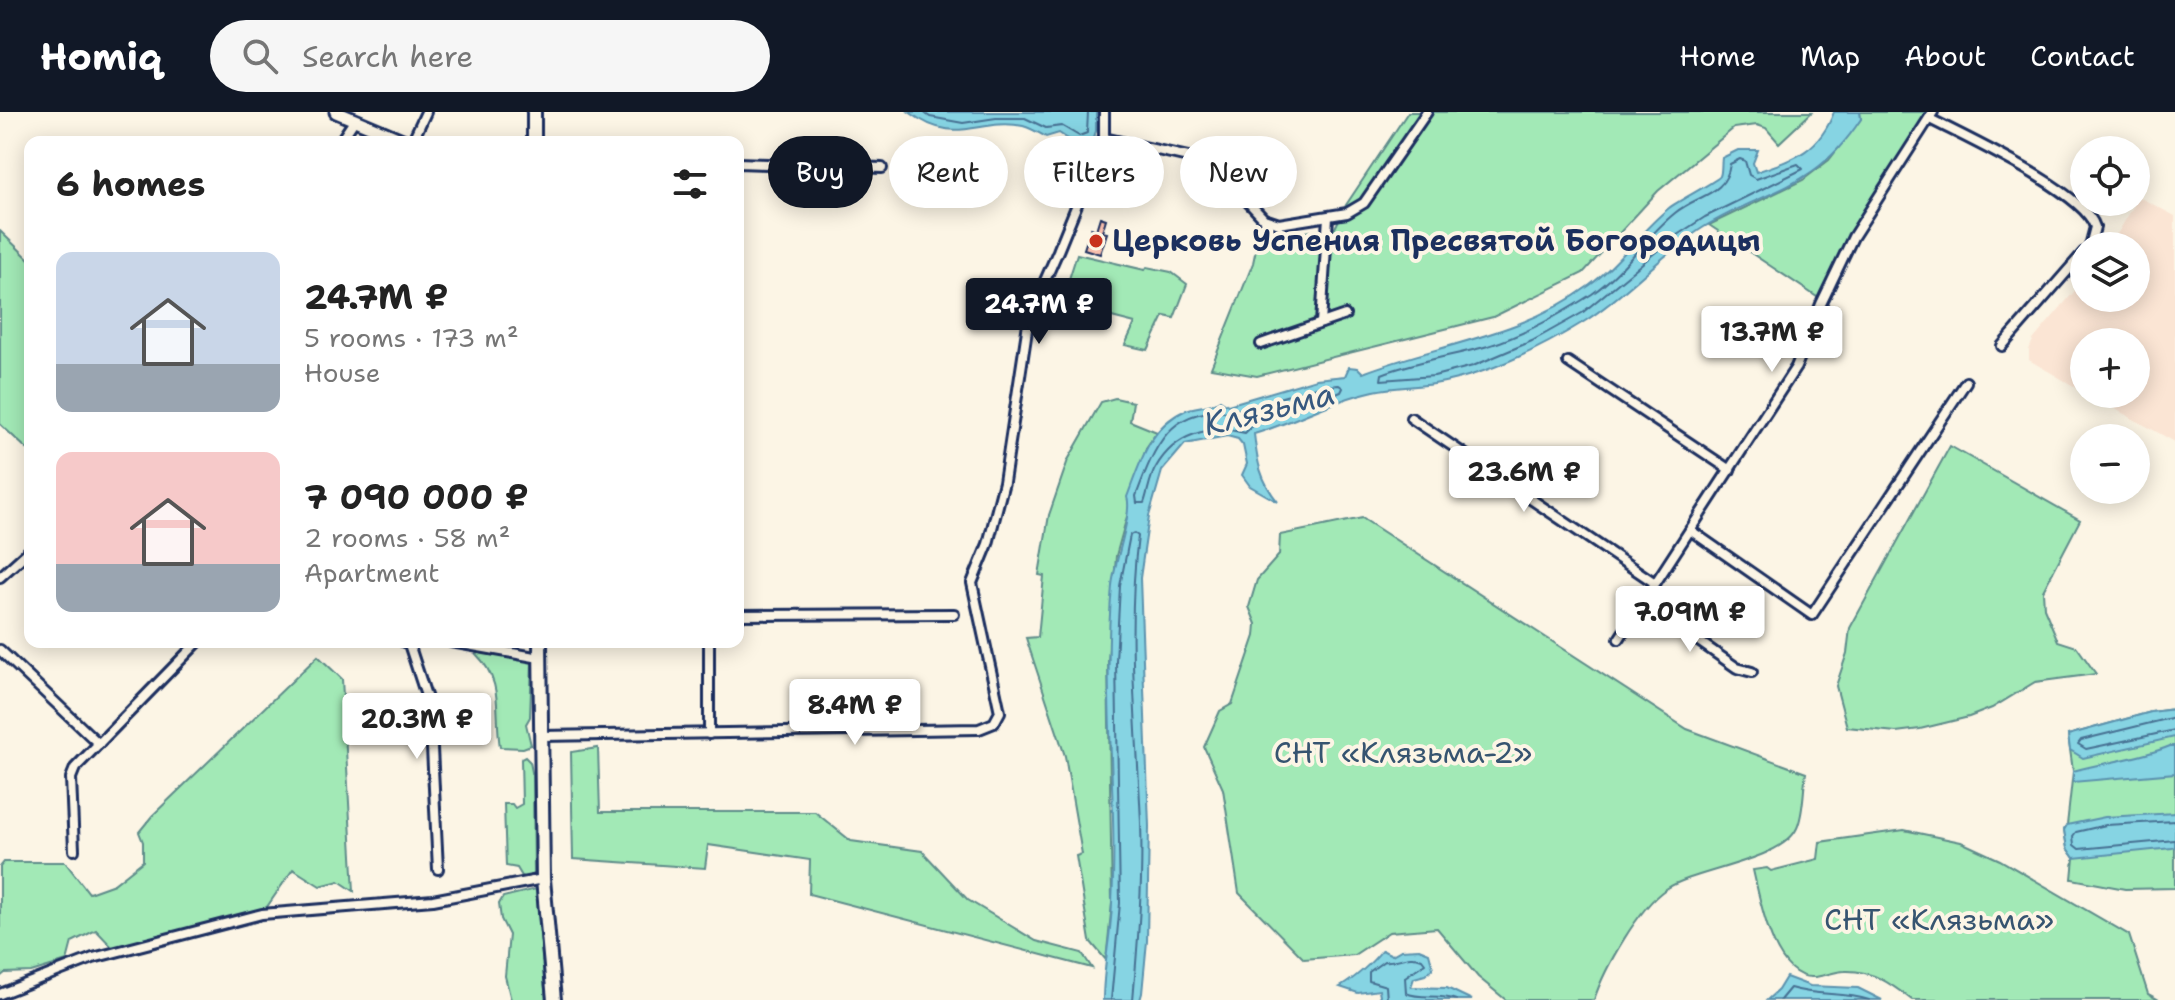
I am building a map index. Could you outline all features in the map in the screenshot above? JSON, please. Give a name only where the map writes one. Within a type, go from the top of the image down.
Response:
[{"type":"main road","points":[[534,112],[534,136]]},
{"type":"main road","points":[[540,648],[543,879],[554,1000]]},
{"type":"street","points":[[336,112],[394,136]]},
{"type":"street","points":[[413,136],[426,112]]},
{"type":"street","points":[[1104,112],[1104,136]]},
{"type":"street","points":[[1164,152],[1215,163],[1230,171],[1249,203],[1264,219],[1279,224],[1328,217],[1347,213],[1364,203],[1427,112]]},
{"type":"street","points":[[1619,639],[1796,367],[1821,304],[1853,237],[1931,115],[2051,184],[2089,213],[2095,227],[2094,232]]},
{"type":"street","points":[[344,136],[354,121]]},
{"type":"street","points":[[744,163],[882,168]]},
{"type":"street","points":[[541,736],[979,729],[994,723],[1000,712],[972,583],[988,544],[1004,482],[1032,297],[1043,285],[1076,208]]},
{"type":"street","points":[[1321,323],[1328,217]]},
{"type":"street","points":[[2002,346],[2070,268]]},
{"type":"street","points":[[1261,344],[1345,315]]},
{"type":"street","points":[[1568,362],[1730,470]]},
{"type":"street","points":[[1690,530],[1812,615],[1966,382]]},
{"type":"street","points":[[1411,418],[1655,583]]},
{"type":"street","points":[[0,577],[24,555]]},
{"type":"street","points":[[1643,602],[1737,668],[1752,672]]},
{"type":"street","points":[[744,615],[954,614]]},
{"type":"street","points":[[74,850],[71,778],[75,768],[192,648]]},
{"type":"street","points":[[409,648],[430,708],[438,869]]},
{"type":"street","points":[[484,648],[540,658]]},
{"type":"street","points":[[709,648],[709,734]]},
{"type":"street","points":[[0,650],[99,744]]},
{"type":"street","points":[[0,994],[93,958],[262,914],[433,900],[543,879]]},
{"type":"shaded area","points":[[2150,203],[2175,216],[2175,442],[2150,428],[2150,424],[2142,424],[2113,408],[2150,408],[2150,328],[2070,328],[2070,384],[2029,360],[2033,340],[2070,296],[2070,312],[2150,312],[2150,232],[2118,232],[2128,216],[2150,216]]},
{"type":"green space","points":[[1408,112],[1812,112],[1779,143],[1766,128],[1757,125],[1734,128],[1658,191],[1583,273],[1493,317],[1257,376],[1211,368],[1253,263],[1260,230],[1275,236],[1335,228],[1346,205]]},
{"type":"green space","points":[[1860,112],[1928,112],[1864,210],[1820,299],[1709,225],[1803,180],[1829,160],[1861,119]]},
{"type":"green space","points":[[0,231],[24,254],[24,446],[0,424]]},
{"type":"green space","points":[[1077,254],[1145,270],[1147,267],[1171,272],[1187,284],[1174,318],[1164,316],[1148,350],[1125,345],[1135,323],[1061,304]]},
{"type":"green space","points":[[1115,398],[1133,402],[1130,421],[1157,432],[1146,448],[1116,556],[1108,661],[1112,903],[1106,960],[1090,941],[1076,856],[1082,854],[1065,756],[1026,638],[1038,637],[1044,576],[1039,575],[1049,515],[1068,460],[1101,402]]},
{"type":"green space","points":[[1950,446],[2080,520],[2043,591],[2044,608],[2058,641],[2077,647],[2096,674],[2035,682],[1992,708],[1920,729],[1896,732],[1847,727],[1836,686],[1847,653],[1850,628]]},
{"type":"green space","name":"СНТ «Клязьма-2»","points":[[1362,518],[1687,729],[1806,773],[1799,822],[1788,839],[1757,857],[1666,889],[1645,910],[1624,940],[1594,1000],[1506,1000],[1478,977],[1437,928],[1389,932],[1354,955],[1304,959],[1239,893],[1223,789],[1204,747],[1220,711],[1232,704],[1255,636],[1256,624],[1249,607],[1257,580],[1279,555],[1280,535]]},
{"type":"green space","points":[[480,651],[532,662],[530,717],[526,724],[531,745],[523,748],[500,747],[495,687],[476,654]]},
{"type":"green space","points":[[318,656],[342,679],[354,891],[339,881],[320,886],[293,869],[262,914],[113,948],[96,930],[72,942],[67,961],[31,972],[5,973],[0,977],[0,867],[4,862],[65,862],[89,893],[114,884],[143,861],[143,842],[139,832],[152,816]]},
{"type":"green space","points":[[2175,709],[2175,888],[2125,889],[2072,879],[2074,858],[2067,848],[2064,830],[2073,771],[2068,735],[2151,712]]},
{"type":"green space","points":[[598,748],[600,812],[815,812],[851,841],[922,851],[968,900],[1036,941],[1082,953],[1092,968],[809,894],[810,860],[708,845],[705,868],[573,859],[571,752]]},
{"type":"green space","points":[[525,757],[530,762],[533,777],[534,875],[531,878],[523,878],[517,868],[506,866],[504,804],[512,804],[515,808],[522,804],[521,759]]},
{"type":"green space","name":"СНТ «Клязьма»","points":[[1904,830],[1961,842],[2000,860],[2129,935],[2148,994],[2159,1000],[1912,1000],[1889,984],[1864,973],[1841,971],[1814,977],[1800,974],[1788,966],[1771,936],[1753,870],[1767,868],[1771,871],[1818,859],[1820,842]]},
{"type":"green space","points":[[536,889],[546,1000],[511,1000],[505,976],[509,935],[501,919],[499,904],[503,897]]},
{"type":"water","points":[[909,112],[1096,112],[1094,136],[1064,136],[1059,133],[1044,136],[1023,126],[1007,124],[954,130],[926,123]]},
{"type":"water","name":"Клязьма","points":[[1834,112],[1860,112],[1861,119],[1826,161],[1790,185],[1704,227],[1673,249],[1616,299],[1550,341],[1512,360],[1454,380],[1358,395],[1254,434],[1260,470],[1278,502],[1250,486],[1242,475],[1247,464],[1243,445],[1238,439],[1227,436],[1185,444],[1162,471],[1149,516],[1140,578],[1149,826],[1147,941],[1142,993],[1140,1000],[1103,1000],[1113,863],[1109,626],[1113,576],[1125,527],[1127,497],[1147,447],[1162,426],[1189,409],[1220,400],[1228,405],[1316,379],[1345,376],[1349,367],[1358,368],[1363,373],[1508,328],[1536,316],[1590,285],[1669,208],[1718,178],[1722,158],[1738,150],[1758,150],[1753,163],[1756,172],[1782,163],[1813,145],[1828,126]]},
{"type":"water","points":[[2175,709],[2175,737],[2083,758],[2070,750],[2068,735],[2151,712]]},
{"type":"water","points":[[2175,746],[2175,773],[2073,782],[2073,771]]},
{"type":"water","points":[[2175,813],[2175,847],[2172,848],[2074,858],[2067,848],[2064,830],[2067,825],[2105,817]]},
{"type":"water","points":[[1419,949],[1429,953],[1433,968],[1425,975],[1414,978],[1411,987],[1447,988],[1472,1000],[1377,1000],[1379,990],[1358,993],[1340,987],[1382,950],[1392,955],[1401,950]]},
{"type":"water","points":[[1786,977],[1810,986],[1858,988],[1882,1000],[1767,1000]]},
{"type":"building","name":"Церковь Успения Пресвятой Богородицы","points":[[1100,217],[1106,219],[1102,232],[1107,233],[1100,254],[1084,249],[1091,228],[1096,230]]},
{"type":"place","name":"Церковь Успения Пресвятой Богородицы","points":[[1096,241]]}]
